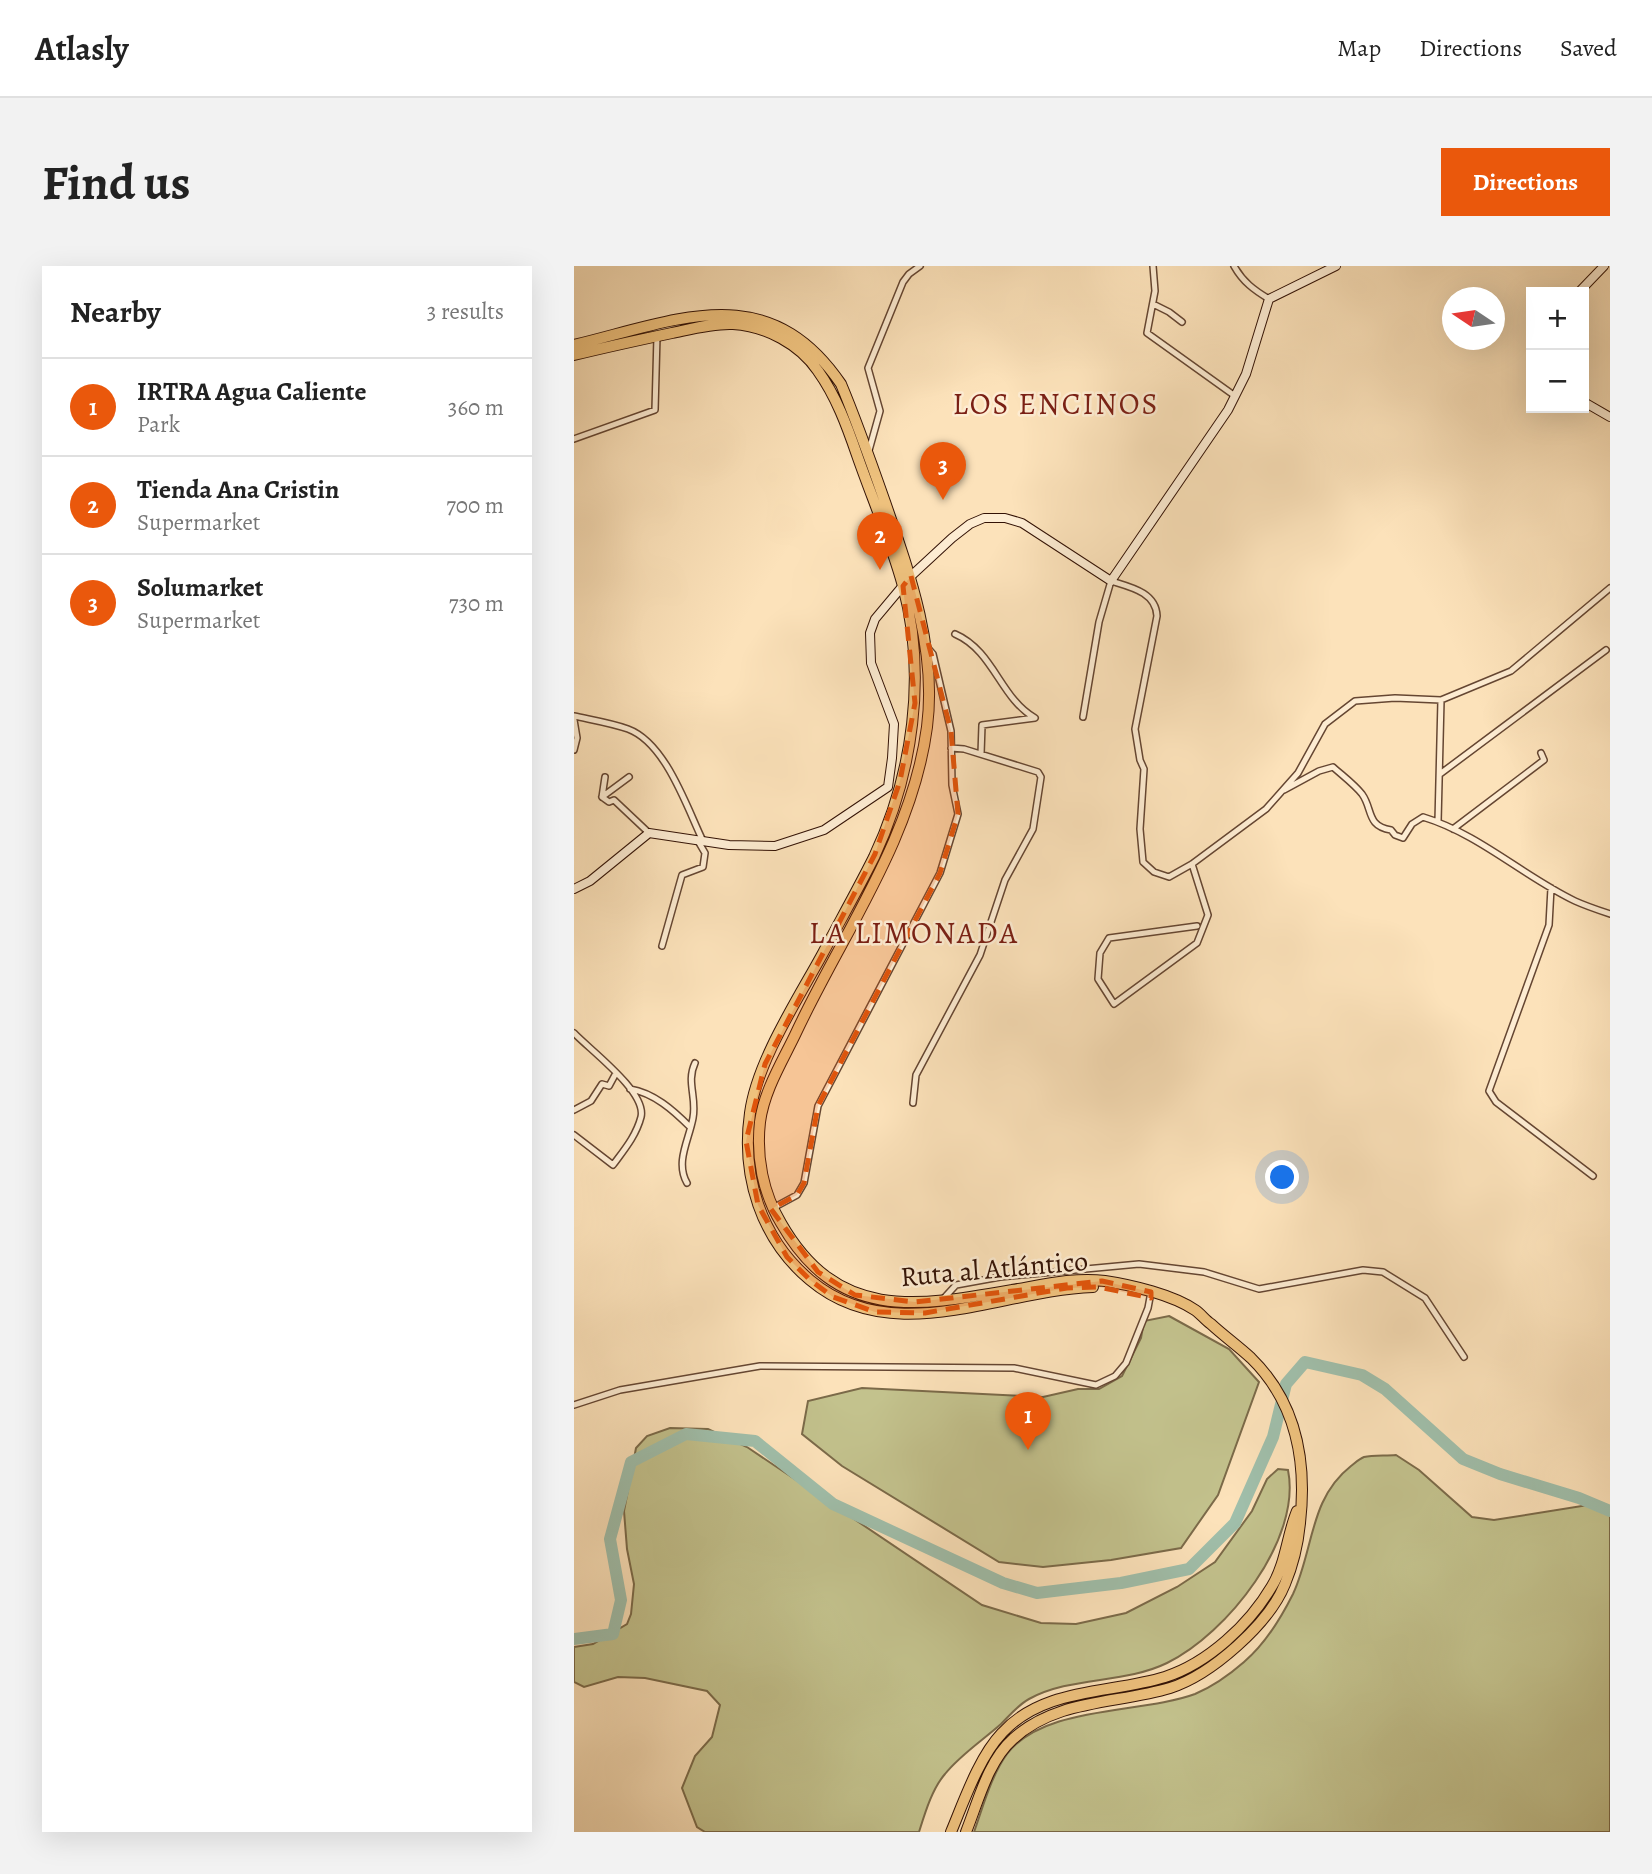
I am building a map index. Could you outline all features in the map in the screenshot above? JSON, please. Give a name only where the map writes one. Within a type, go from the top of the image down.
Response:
[{"type":"highway","name":"Ruta al Atlántico","points":[[574,345],[689,317],[729,314],[775,323],[808,345],[826,362],[841,384],[911,576],[925,645],[929,684],[928,724],[915,789],[887,857],[810,1002],[766,1096],[760,1121],[759,1159],[766,1194],[796,1248],[818,1272],[834,1284],[855,1294],[887,1301],[943,1299],[1071,1281],[1102,1281],[1151,1295],[1196,1311],[1259,1367],[1289,1412],[1299,1454],[1301,1501],[1296,1549],[1284,1588],[1251,1632],[1192,1679],[1169,1688],[1059,1712],[1031,1724],[1000,1752],[966,1832]]},
{"type":"highway","name":"Ruta al Atlántico","points":[[574,355],[696,327],[733,324],[753,328],[784,340],[816,367],[846,422],[903,586],[912,632],[915,694],[912,729],[891,814],[875,854],[765,1064],[751,1107],[747,1161],[758,1205],[787,1257],[810,1280],[834,1297],[875,1312],[901,1315],[981,1306],[1067,1288],[1099,1287],[1151,1295]]},
{"type":"highway","name":"Ruta al Atlántico","points":[[951,1832],[990,1747],[1017,1720],[1035,1707],[1069,1696],[1164,1677],[1184,1669],[1228,1639],[1253,1613],[1273,1586],[1301,1501]]},
{"type":"street","points":[[868,454],[880,411],[868,368],[903,282],[920,266]]},
{"type":"street","points":[[1153,266],[1155,291],[1147,333],[1235,396]]},
{"type":"street","points":[[1234,266],[1252,289],[1269,299]]},
{"type":"street","points":[[1083,717],[1099,622],[1111,581],[1235,396],[1246,374],[1269,299],[1336,266]]},
{"type":"street","points":[[1584,287],[1604,266]]},
{"type":"street","points":[[1153,304],[1182,322]]},
{"type":"street","points":[[574,439],[655,410],[657,336]]},
{"type":"street","points":[[1589,404],[1610,416]]},
{"type":"street","points":[[602,797],[609,802],[614,800],[649,833],[749,847],[775,846],[824,830],[888,787],[894,724],[871,663],[870,634],[874,618],[911,576],[970,524],[984,518],[1005,518],[1022,523],[1111,581],[1138,590],[1151,598],[1156,607],[1152,649],[1135,729],[1139,760],[1144,769],[1140,829],[1143,862],[1154,872],[1169,877],[1192,864],[1266,809],[1298,773],[1325,724],[1355,701],[1395,698],[1441,700],[1511,671],[1610,588]]},
{"type":"street","points":[[955,634],[978,649],[1018,705],[1035,718],[982,725],[981,754]]},
{"type":"street","points":[[773,1208],[797,1195],[804,1183],[818,1106],[940,873],[958,814],[952,785],[951,731],[933,654],[925,645]]},
{"type":"street","points":[[1440,774],[1606,650]]},
{"type":"street","points":[[1438,822],[1441,700]]},
{"type":"street","points":[[574,750],[577,738],[574,718],[630,730],[646,742],[672,772],[705,853],[703,867],[682,875],[662,946]]},
{"type":"street","points":[[913,1103],[916,1075],[980,956],[1005,880],[1033,829],[1041,777],[1038,772],[964,749],[951,748]]},
{"type":"street","points":[[1453,829],[1544,760],[1541,754]]},
{"type":"street","points":[[1282,791],[1319,771],[1333,767],[1364,797],[1372,820],[1383,829],[1391,830],[1403,838],[1412,824],[1423,817],[1438,822],[1575,901],[1610,914]]},
{"type":"street","points":[[602,797],[605,776]]},
{"type":"street","points":[[602,797],[629,777]]},
{"type":"street","points":[[574,889],[590,880],[649,833]]},
{"type":"street","points":[[1192,864],[1208,915],[1197,943],[1114,1004],[1098,979],[1100,953],[1109,938],[1197,926]]},
{"type":"street","points":[[1551,888],[1549,925],[1489,1091],[1496,1102],[1593,1176]]},
{"type":"street","points":[[574,1033],[637,1097],[642,1114],[632,1141],[613,1165],[574,1135]]},
{"type":"street","points":[[687,1183],[682,1174],[682,1156],[690,1127],[694,1097],[690,1074],[695,1063]]},
{"type":"street","points":[[574,1110],[591,1101],[601,1084],[609,1086],[616,1073]]},
{"type":"street","points":[[630,1089],[660,1100],[690,1127]]},
{"type":"street","points":[[943,1299],[956,1285],[1000,1277],[1139,1264],[1204,1272],[1259,1289],[1363,1270],[1383,1272],[1425,1298],[1464,1357]]},
{"type":"street","points":[[574,1405],[621,1390],[760,1366],[1014,1368],[1096,1385],[1115,1376],[1126,1363],[1151,1295]]},
{"type":"highlighted area","points":[[911,576],[951,731],[958,814],[940,873],[818,1106],[804,1183],[797,1195],[771,1209],[818,1272],[855,1295],[915,1302],[1102,1281],[1151,1292],[1151,1298],[1099,1287],[1067,1288],[925,1313],[875,1312],[833,1297],[810,1280],[787,1257],[758,1205],[746,1141],[765,1064],[875,854],[900,781],[915,703],[903,586]]},
{"type":"shaded area","points":[[1169,1316],[1229,1349],[1259,1382],[1218,1495],[1181,1548],[1111,1560],[1043,1567],[999,1562],[842,1466],[802,1434],[808,1401],[862,1388],[1043,1397],[1078,1389],[1099,1389],[1122,1376],[1141,1338],[1144,1321]]},
{"type":"shaded area","points":[[670,1428],[708,1429],[747,1447],[982,1605],[1041,1623],[1076,1624],[1126,1613],[1177,1587],[1215,1562],[1252,1511],[1267,1479],[1278,1469],[1288,1470],[1289,1497],[1283,1525],[1272,1554],[1255,1582],[1213,1630],[1190,1649],[1150,1670],[1062,1687],[1025,1701],[940,1780],[926,1809],[919,1832],[705,1832],[697,1827],[682,1788],[695,1756],[712,1737],[720,1705],[707,1691],[645,1678],[618,1677],[584,1687],[574,1682],[574,1647],[593,1644],[627,1624],[631,1614],[634,1584],[627,1549],[624,1511],[636,1448],[647,1436]]},
{"type":"shaded area","points":[[1396,1455],[1419,1470],[1472,1517],[1494,1520],[1588,1505],[1610,1510],[1610,1832],[974,1832],[996,1772],[1007,1754],[1023,1738],[1044,1727],[1069,1719],[1195,1694],[1221,1680],[1244,1662],[1272,1631],[1293,1594],[1320,1509],[1337,1479],[1364,1457]]},
{"type":"waterway","points":[[574,1639],[613,1634],[621,1600],[610,1539],[631,1462],[686,1434],[755,1441],[833,1504],[1003,1583],[1037,1593],[1121,1583],[1189,1569],[1235,1523],[1273,1437],[1286,1384],[1305,1362],[1362,1375],[1385,1389],[1463,1459],[1610,1511]]},
{"type":"place","name":"Solumarket","points":[[943,500]]},
{"type":"place","name":"Tienda Ana Cristin","points":[[880,570]]},
{"type":"place","name":"IRTRA Agua Caliente","points":[[1028,1450]]},
{"type":"district","name":"LOS ENCINOS","points":[[1056,404]]},
{"type":"district","name":"LA LIMONADA","points":[[914,933]]}]
